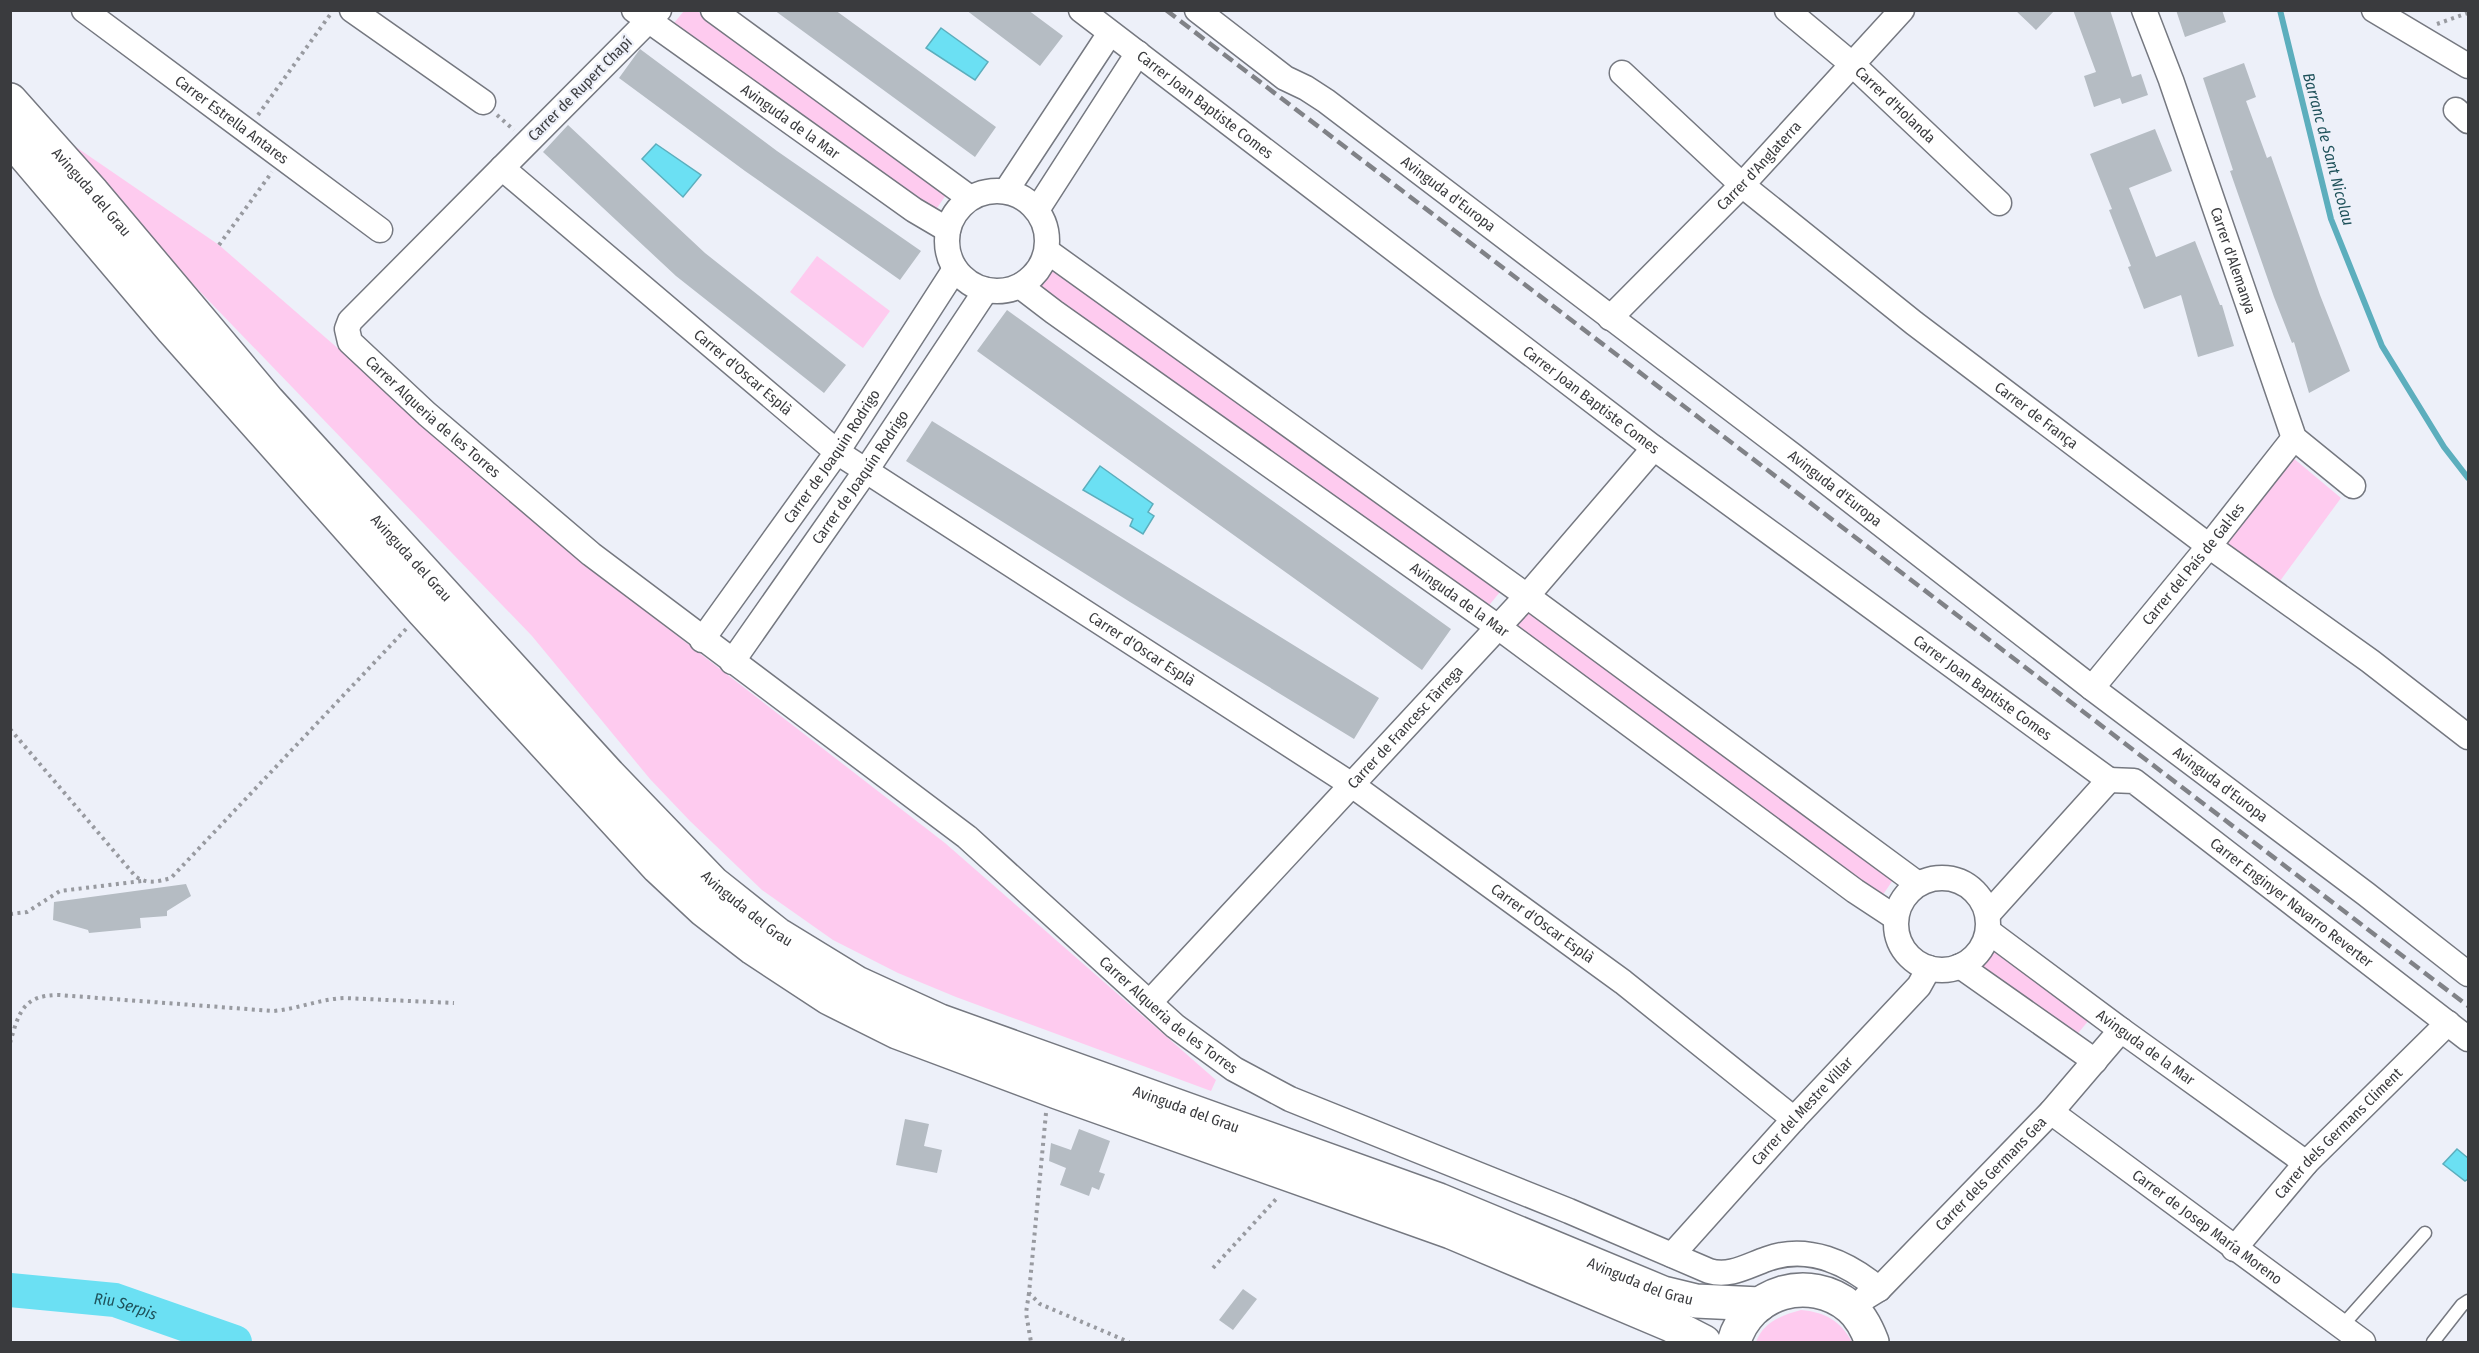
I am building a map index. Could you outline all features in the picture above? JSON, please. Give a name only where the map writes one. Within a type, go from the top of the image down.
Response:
[{"type":"main road","name":"Avinguda del Grau","points":[[10,100],[93,193],[268,401],[601,767],[713,883],[786,940],[857,983],[900,1005],[1438,1200],[1663,1293],[1696,1300],[1760,1304]]},
{"type":"main road","name":"Avinguda del Grau","points":[[10,138],[173,330],[423,611],[658,867],[704,910],[753,948],[799,980],[863,1016],[897,1032],[1451,1232],[1671,1325],[1704,1342]]},
{"type":"main road","points":[[1734,1342],[1744,1320],[1760,1304],[1777,1294],[1797,1289],[1817,1290],[1836,1297],[1852,1308],[1865,1326],[1872,1342]]},
{"type":"street","name":"Carrer Estrella Antares","points":[[84,10],[380,230]]},
{"type":"street","points":[[352,10],[483,102]]},
{"type":"street","points":[[713,10],[970,198]]},
{"type":"street","name":"Carrer Joan Baptiste Comes","points":[[1081,10],[1654,448],[2109,780]]},
{"type":"street","name":"Avinguda d'Europa","points":[[1197,10],[1285,78],[1306,87],[1326,101],[2469,974]]},
{"type":"street","name":"Carrer d'Holanda","points":[[1787,10],[1853,65],[1999,203]]},
{"type":"street","name":"Carrer d'Anglaterra","points":[[1610,318],[1742,185],[1902,10]]},
{"type":"street","name":"Carrer d'Alemanya","points":[[2144,10],[2171,80],[2294,438]]},
{"type":"street","points":[[2374,10],[2469,66]]},
{"type":"street","name":"Carrer de Rupert Chapí","points":[[502,168],[647,14]]},
{"type":"street","name":"Avinguda de la Mar","points":[[647,14],[914,210],[948,230]]},
{"type":"street","points":[[1006,191],[1110,33]]},
{"type":"street","points":[[1037,210],[1138,54]]},
{"type":"street","name":"Carrer de França","points":[[1622,73],[1742,185],[1914,323],[2209,546],[2370,661],[2469,737]]},
{"type":"street","name":"Carrer d'Oscar Esplà","points":[[502,168],[837,453],[1352,785],[1623,981],[1794,1119]]},
{"type":"street","name":"Carrer Alqueria de les Torres","points":[[502,168],[350,321],[347,329],[350,342],[427,414],[591,554],[702,640],[967,837],[1175,1026],[1234,1070],[1290,1099],[1672,1255]]},
{"type":"street","points":[[994,190],[1006,191],[1018,194],[1037,210],[1045,223],[1048,237],[1047,251],[1036,273],[1020,286],[997,292],[969,283],[955,269],[949,257],[948,230],[956,211],[970,198],[994,190]]},
{"type":"street","points":[[1047,251],[1527,596],[1918,884]]},
{"type":"street","name":"Carrer de Joaquin Rodrigo","points":[[702,640],[837,453],[955,269]]},
{"type":"street","name":"Avinguda de la Mar","points":[[1020,286],[1498,627],[1854,891],[1896,918]]},
{"type":"street","name":"Carrer de Joaquín Rodrigo","points":[[732,662],[865,472],[986,290]]},
{"type":"street","points":[[2294,438],[2353,486]]},
{"type":"street","name":"Carrer del País de Gal·les","points":[[2092,688],[2294,438]]},
{"type":"street","name":"Carrer de Francesc Tàrrega","points":[[1150,1002],[1527,596],[1654,448]]},
{"type":"street","points":[[1988,922],[1972,888],[1959,880],[1945,877],[1931,878],[1918,884],[1903,898],[1896,918],[1896,931],[1904,949],[1917,963],[1929,968],[1950,970],[1960,966],[1979,952],[1988,922],[2109,780]]},
{"type":"street","name":"Carrer Enginyer Navarro Reverter","points":[[2109,780],[2134,781],[2469,1039]]},
{"type":"street","name":"Avinguda de la Mar","points":[[1988,922],[2121,1030],[2306,1163]]},
{"type":"street","points":[[1960,966],[2095,1061]]},
{"type":"street","name":"Carrer del Mestre Villar","points":[[1672,1255],[1794,1119],[1920,986],[1929,968]]},
{"type":"street","name":"Carrer dels Germans Climent","points":[[2234,1249],[2306,1163],[2448,1023]]},
{"type":"street","name":"Carrer dels Germans Gea","points":[[1852,1308],[1879,1289],[2051,1112],[2121,1030]]},
{"type":"street","name":"Carrer de Josep María Moreno","points":[[2051,1112],[2363,1342]]},
{"type":"street","name":"Avinguda del Grau","points":[[1672,1255],[1708,1271],[1723,1273],[1739,1270],[1770,1257],[1794,1254],[1812,1255],[1850,1267],[1879,1289]]},
{"type":"lane","points":[[2341,1327],[2425,1233]]},
{"type":"lane","points":[[2433,1342],[2462,1305],[2469,1302]]},
{"type":"path","points":[[247,131],[333,10]]},
{"type":"path","points":[[483,102],[528,142]]},
{"type":"path","points":[[219,245],[283,157]]},
{"type":"path","points":[[10,729],[136,877],[149,883],[171,879],[423,611]]},
{"type":"path","points":[[10,914],[27,912],[67,889],[143,881]]},
{"type":"path","points":[[10,1043],[21,1012],[27,1004],[40,996],[59,995],[273,1011],[298,1008],[329,999],[454,1003]]},
{"type":"path","points":[[1031,1342],[1026,1313],[1048,1088]]},
{"type":"path","points":[[1213,1268],[1296,1177]]},
{"type":"path","points":[[1029,1293],[1040,1304],[1129,1342]]},
{"type":"shaded area","points":[[684,11],[697,11],[948,192],[935,211],[674,23]]},
{"type":"shaded area","points":[[54,132],[219,245],[470,463],[662,624],[945,843],[1216,1080],[1211,1091],[956,997],[898,973],[833,940],[762,890],[650,779],[532,636],[159,249]]},
{"type":"shaded area","points":[[817,256],[890,311],[863,348],[790,292]]},
{"type":"shaded area","points":[[1046,264],[1500,592],[1486,609],[1034,284]]},
{"type":"shaded area","points":[[2292,457],[2341,498],[2280,581],[2222,541]]},
{"type":"shaded area","points":[[1528,611],[1895,877],[1880,899],[1513,630]]},
{"type":"shaded area","points":[[1995,952],[2089,1020],[2074,1038],[1978,969]]},
{"type":"shaded area","points":[[1801,1310],[1825,1315],[1843,1328],[1852,1342],[1756,1342],[1768,1324]]},
{"type":"water","points":[[941,28],[988,62],[975,80],[926,48]]},
{"type":"water","points":[[656,144],[701,175],[683,197],[642,159]]},
{"type":"water","points":[[1100,466],[1153,504],[1148,512],[1154,516],[1143,534],[1130,526],[1133,519],[1083,490]]},
{"type":"water","points":[[2457,1149],[2468,1158],[2468,1179],[2465,1181],[2443,1164]]},
{"type":"building","points":[[774,10],[835,10],[996,127],[975,157]]},
{"type":"building","points":[[966,10],[1028,10],[1063,36],[1040,66]]},
{"type":"building","points":[[2015,10],[2055,10],[2036,30]]},
{"type":"building","points":[[2073,10],[2110,10],[2132,77],[2141,74],[2148,95],[2122,104],[2120,98],[2094,107],[2084,76],[2096,72]]},
{"type":"building","points":[[2176,10],[2222,10],[2226,22],[2185,37]]},
{"type":"building","points":[[640,49],[777,151],[921,251],[900,280],[745,171],[619,78]]},
{"type":"building","points":[[2244,63],[2256,97],[2246,101],[2267,158],[2271,156],[2320,295],[2350,371],[2309,393],[2294,342],[2292,343],[2274,297],[2230,171],[2233,170],[2203,78]]},
{"type":"building","points":[[568,125],[705,253],[846,365],[824,393],[676,276],[543,152]]},
{"type":"building","points":[[2155,129],[2172,171],[2129,188],[2156,257],[2195,241],[2220,305],[2222,305],[2234,346],[2198,357],[2181,295],[2144,309],[2128,267],[2131,266],[2109,210],[2112,209],[2090,154]]},
{"type":"building","points":[[1007,310],[1451,629],[1422,670],[977,351]]},
{"type":"building","points":[[932,421],[1379,698],[1354,739],[906,461]]},
{"type":"building","points":[[186,884],[191,896],[167,911],[167,916],[140,918],[141,928],[89,933],[88,930],[53,920],[54,902]]},
{"type":"building","points":[[905,1119],[929,1124],[924,1146],[942,1150],[937,1173],[896,1165]]},
{"type":"building","points":[[1079,1129],[1110,1141],[1099,1172],[1105,1174],[1099,1190],[1092,1187],[1089,1196],[1060,1185],[1066,1168],[1049,1161],[1051,1143],[1071,1150]]},
{"type":"building","points":[[1243,1289],[1257,1299],[1233,1330],[1219,1320]]},
{"type":"waterway","name":"Barranc de Sant Nicolau","points":[[2280,10],[2331,219],[2382,346],[2444,447],[2468,478]]},
{"type":"waterway","name":"Riu Serpis","points":[[10,1290],[115,1300],[235,1342]]},
{"type":"railway","points":[[1166,10],[2468,1006]]}]
